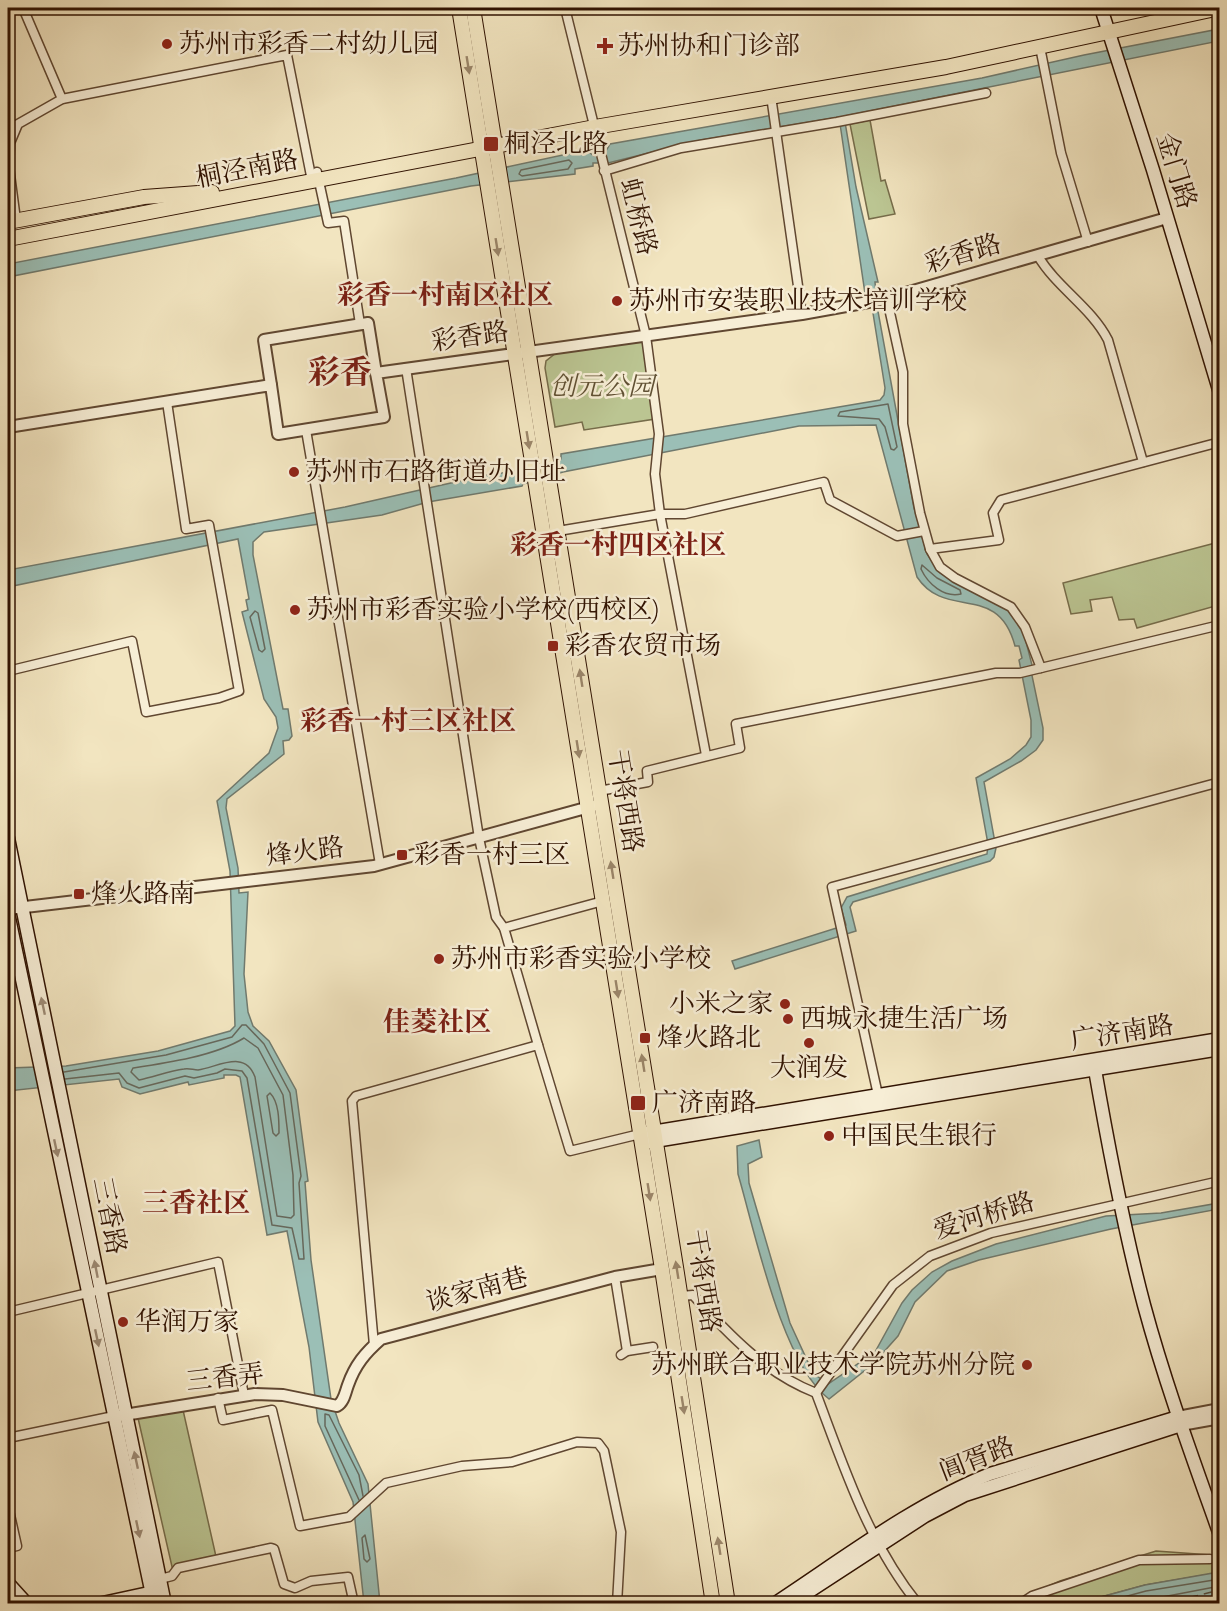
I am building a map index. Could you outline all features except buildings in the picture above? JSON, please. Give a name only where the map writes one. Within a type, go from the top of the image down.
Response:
[{"type":"main road","name":"干将西路","points":[[459,8],[488,143],[499,166],[522,353],[532,466],[662,1269],[713,1604]]},
{"type":"main road","name":"干将西路","points":[[473,8],[488,143],[485,169],[488,190],[547,460],[728,1604]]},
{"type":"main road","name":"金门路","points":[[1101,8],[1220,393]]},
{"type":"main road","name":"金门路","points":[[1108,8],[1108,30]]},
{"type":"main road","points":[[595,123],[946,67],[1040,47],[1182,8]]},
{"type":"main road","points":[[488,143],[1220,8]]},
{"type":"main road","name":"桐泾南路","points":[[8,239],[213,196],[488,143]]},
{"type":"main road","points":[[8,249],[149,222],[213,196]]},
{"type":"main road","name":"桐泾南路","points":[[10,224],[213,196]]},
{"type":"main road","name":"三香路","points":[[8,838],[101,1290],[120,1415]]},
{"type":"main road","name":"三香路","points":[[8,911],[38,1064],[88,1293],[120,1415],[157,1591],[165,1604]]},
{"type":"main road","name":"广济南路","points":[[655,1136],[1095,1065],[1220,1039]]},
{"type":"main road","name":"广济南路","points":[[641,1139],[878,1095],[1220,1049]]},
{"type":"main road","points":[[1095,1065],[1121,1207],[1144,1305],[1180,1421],[1220,1535]]},
{"type":"main road","points":[[674,1351],[689,1348]]},
{"type":"main road","name":"阊胥路","points":[[774,1604],[877,1542],[933,1511],[978,1490],[1180,1421]]},
{"type":"main road","name":"阊胥路","points":[[793,1603],[877,1542]]},
{"type":"main road","points":[[8,1583],[27,1604]]},
{"type":"main road","points":[[98,1604],[157,1591]]},
{"type":"main road","points":[[8,1594],[16,1604]]},
{"type":"street","points":[[8,9],[21,8],[63,99]]},
{"type":"street","name":"虹桥路","points":[[565,8],[646,336],[659,434],[656,462],[660,514],[706,755]]},
{"type":"street","points":[[1040,47],[1061,153],[1088,242]]},
{"type":"street","points":[[10,224],[9,179],[12,135],[18,124],[63,99],[287,55],[314,177],[328,223],[344,221],[360,324]]},
{"type":"street","points":[[602,163],[777,129],[837,122],[986,93]]},
{"type":"street","points":[[771,96],[802,314]]},
{"type":"street","name":"彩香路","points":[[376,373],[802,314],[886,299],[1167,218]]},
{"type":"street","points":[[1038,256],[1047,272],[1099,322],[1108,340],[1143,462]]},
{"type":"street","points":[[886,299],[903,372],[903,424],[923,532],[930,549],[940,567],[955,578],[1011,607],[1025,627],[1041,668]]},
{"type":"street","points":[[368,323],[376,373],[384,417],[278,434],[264,340],[368,323]]},
{"type":"street","points":[[406,369],[479,838],[496,917],[504,928],[570,1151],[641,1139]]},
{"type":"street","points":[[8,427],[271,385]]},
{"type":"street","points":[[8,671],[132,640],[146,712],[219,698],[239,691],[209,525],[186,529],[167,402]]},
{"type":"street","points":[[306,430],[380,864]]},
{"type":"street","points":[[930,549],[999,540],[993,513],[1001,500],[1220,442]]},
{"type":"street","points":[[558,531],[660,514],[685,514],[824,482],[830,500],[897,536],[923,532]]},
{"type":"street","points":[[601,798],[648,782],[647,771],[740,748],[736,724],[996,673],[1020,674],[1220,625]]},
{"type":"street","points":[[878,1095],[832,887],[1220,782]]},
{"type":"street","name":"烽火路","points":[[8,911],[380,864],[587,807],[601,798]]},
{"type":"street","points":[[504,928],[603,901]]},
{"type":"street","points":[[374,1345],[352,1101],[356,1096],[538,1045]]},
{"type":"street","name":"爱河桥路","points":[[817,1393],[893,1285],[930,1256],[991,1233],[1121,1207],[1220,1181]]},
{"type":"street","points":[[8,1312],[218,1262],[244,1395]]},
{"type":"street","name":"谈家南巷","points":[[339,1405],[353,1371],[363,1356],[381,1339],[615,1277],[662,1269]]},
{"type":"street","points":[[615,1277],[624,1353],[653,1347]]},
{"type":"street","points":[[681,1296],[693,1295],[736,1343],[790,1383],[817,1393],[877,1542],[898,1578],[918,1604]]},
{"type":"street","name":"三香弄","points":[[120,1415],[244,1395],[283,1395],[339,1405]]},
{"type":"street","points":[[218,1398],[224,1420],[272,1410],[300,1526],[350,1517],[386,1484],[462,1466],[512,1462],[577,1442],[598,1443],[604,1451],[621,1532],[617,1604]]},
{"type":"street","name":"阊胥路","points":[[1180,1421],[1220,1409]]},
{"type":"street","points":[[8,1438],[120,1415]]},
{"type":"street","name":"阊胥路","points":[[1180,1421],[1220,1418]]},
{"type":"street","points":[[8,1506],[16,1546],[8,1548]]},
{"type":"street","points":[[157,1591],[178,1568],[271,1548],[274,1549],[284,1584],[296,1588],[312,1581],[348,1577],[354,1604]]},
{"type":"street","points":[[1020,1604],[1032,1596],[1139,1560],[1210,1559]]},
{"type":"green space","points":[[870,120],[881,181],[885,180],[895,214],[869,219],[850,124]]},
{"type":"green space","name":"创元公园","points":[[645,340],[655,419],[584,430],[582,422],[555,427],[545,368],[546,361],[556,353]]},
{"type":"green space","points":[[1219,542],[1219,605],[1137,628],[1134,619],[1119,620],[1112,597],[1090,600],[1092,611],[1071,614],[1063,583]]},
{"type":"green space","points":[[183,1410],[217,1561],[173,1571],[138,1418]]},
{"type":"green space","points":[[1156,1551],[1211,1555],[1217,1573],[1145,1585],[1079,1603],[1007,1604],[1060,1581]]},
{"type":"water","points":[[1219,29],[1219,41],[844,116],[856,187],[878,282],[875,282],[877,306],[914,508],[927,554],[940,573],[1005,606],[1023,630],[1032,665],[1030,666],[1043,728],[1043,740],[1036,750],[1021,761],[984,782],[996,848],[994,857],[990,861],[853,902],[850,907],[856,931],[735,969],[732,961],[846,925],[841,908],[847,897],[987,854],[988,844],[976,778],[1010,759],[1026,745],[1031,737],[1031,720],[1019,660],[1022,658],[1019,646],[1015,646],[1007,626],[997,614],[984,607],[942,597],[929,590],[917,577],[876,425],[799,426],[563,472],[522,486],[428,502],[382,515],[264,532],[253,542],[253,555],[283,709],[288,709],[292,736],[289,740],[283,741],[284,754],[227,799],[226,808],[238,868],[239,893],[248,892],[244,974],[248,1012],[253,1026],[269,1041],[296,1090],[308,1181],[305,1182],[311,1260],[331,1399],[339,1423],[368,1484],[380,1603],[364,1603],[353,1502],[318,1422],[309,1347],[287,1231],[267,1235],[240,1077],[224,1075],[224,1078],[189,1085],[188,1082],[140,1094],[122,1087],[119,1079],[8,1091],[8,1068],[66,1066],[158,1051],[230,1031],[235,1026],[230,871],[217,801],[269,753],[278,728],[276,717],[264,699],[242,612],[248,610],[246,600],[249,599],[238,539],[8,587],[8,570],[345,507],[486,475],[519,471],[561,459],[561,454],[880,400],[885,388],[872,307],[867,307],[839,117],[701,140],[608,163],[593,163],[593,166],[575,169],[575,174],[471,186],[8,277],[8,264],[456,178],[586,150],[594,156],[604,154],[610,144],[982,78],[1084,55]]},
{"type":"water","points":[[759,1140],[762,1157],[748,1164],[749,1183],[790,1323],[813,1373],[828,1384],[875,1352],[902,1303],[912,1290],[932,1272],[952,1261],[996,1244],[1106,1216],[1161,1213],[1219,1203],[1219,1209],[1111,1229],[979,1260],[947,1271],[915,1302],[898,1336],[873,1364],[829,1399],[812,1382],[797,1357],[784,1328],[772,1295],[738,1174],[737,1146]]},
{"type":"water","points":[[1219,1572],[1219,1603],[1079,1603],[1145,1585]]},
{"type":"ferry route","points":[[1163,1604],[1220,1590]]},
{"type":"place","name":"苏州市彩香二村幼儿园","points":[[167,44]]},
{"type":"place","name":"苏州协和门诊部","points":[[605,46]]},
{"type":"place","name":"桐泾北路","points":[[491,144]]},
{"type":"place","name":"苏州市安装职业技术培训学校","points":[[617,301]]},
{"type":"place","name":"苏州市石路街道办旧址","points":[[294,472]]},
{"type":"place","name":"苏州市彩香实验小学校(西校区)","points":[[295,610]]},
{"type":"place","name":"彩香农贸市场","points":[[553,646]]},
{"type":"place","name":"彩香一村三区","points":[[402,855]]},
{"type":"place","name":"烽火路南","points":[[79,894]]},
{"type":"place","name":"苏州市彩香实验小学校","points":[[439,959]]},
{"type":"place","name":"小米之家","points":[[785,1004]]},
{"type":"place","name":"西城永捷生活广场","points":[[788,1019]]},
{"type":"place","name":"烽火路北","points":[[645,1038]]},
{"type":"place","name":"大润发","points":[[809,1043]]},
{"type":"place","name":"广济南路","points":[[638,1103]]},
{"type":"place","name":"中国民生银行","points":[[829,1136]]},
{"type":"place","name":"华润万家","points":[[123,1322]]},
{"type":"place","name":"苏州联合职业技术学院苏州分院","points":[[1027,1365]]},
{"type":"district","name":"彩香一村南区社区","points":[[445,295]]},
{"type":"district","name":"彩香","points":[[340,373]]},
{"type":"district","name":"彩香一村四区社区","points":[[618,545]]},
{"type":"district","name":"彩香一村三区社区","points":[[408,721]]},
{"type":"district","name":"佳菱社区","points":[[437,1022]]},
{"type":"district","name":"三香社区","points":[[196,1203]]}]
